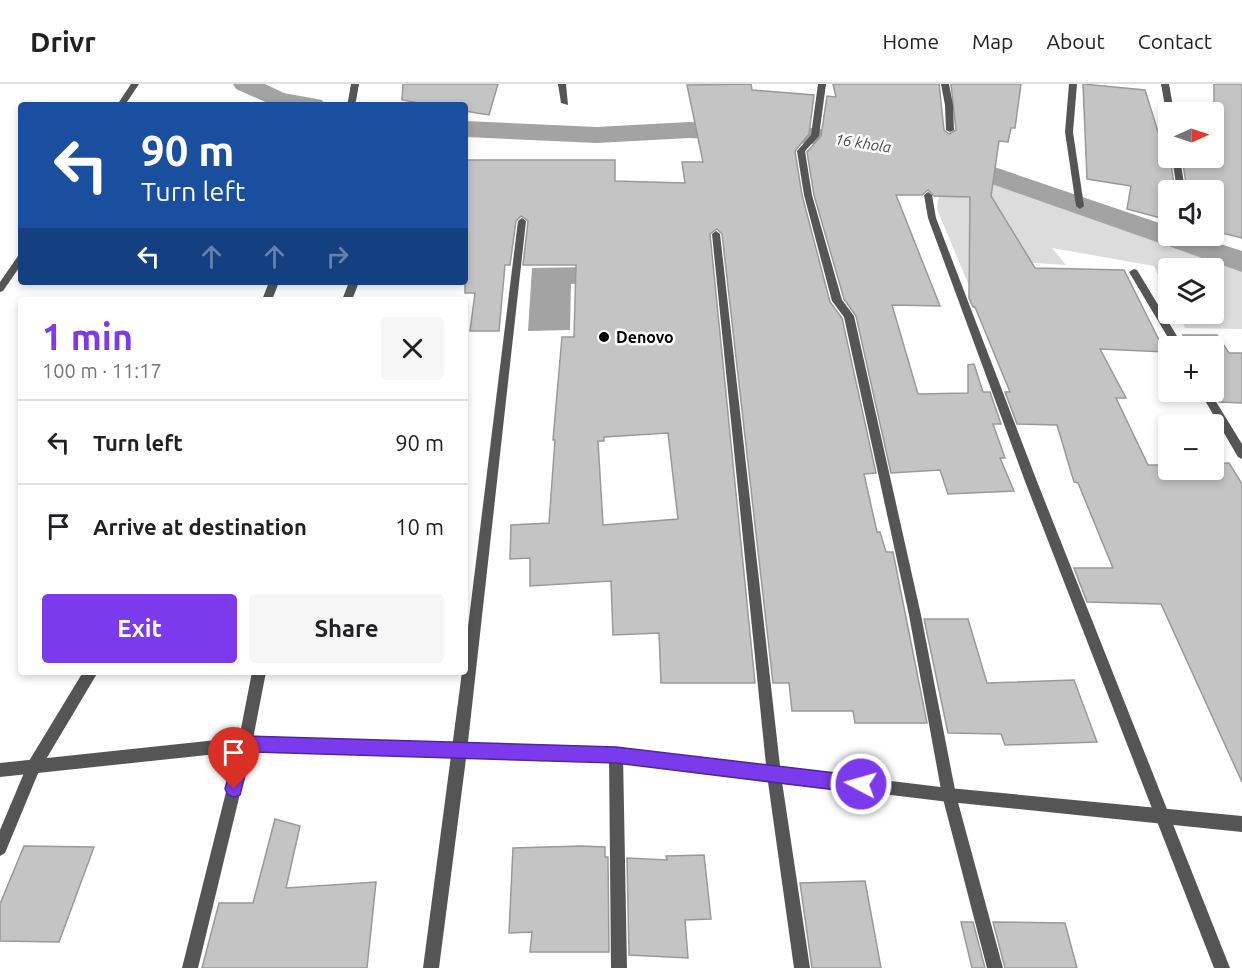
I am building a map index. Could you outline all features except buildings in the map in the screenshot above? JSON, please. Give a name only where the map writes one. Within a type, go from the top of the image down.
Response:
[{"type":"street","points":[[123,102],[135,84]]},
{"type":"street","points":[[350,102],[355,84]]},
{"type":"street","points":[[562,84],[565,103]]},
{"type":"street","points":[[822,84],[815,136],[801,151],[808,195],[837,301],[849,316],[915,615],[949,795],[995,968]]},
{"type":"street","points":[[945,84],[950,130]]},
{"type":"street","points":[[1073,84],[1069,132],[1080,206]]},
{"type":"street","points":[[1165,84],[1168,102]]},
{"type":"street","points":[[928,195],[936,229],[1222,968]]},
{"type":"street","points":[[431,968],[460,751],[522,221]]},
{"type":"street","points":[[716,234],[774,775],[802,968]]},
{"type":"street","points":[[0,289],[18,262]]},
{"type":"street","points":[[1134,272],[1172,336]]},
{"type":"street","points":[[1211,402],[1242,454]]},
{"type":"street","points":[[0,848],[34,766],[89,675]]},
{"type":"street","points":[[190,968],[245,744],[258,675]]},
{"type":"street","points":[[0,770],[245,744],[616,755],[949,795],[1242,824]]},
{"type":"street","points":[[616,755],[619,968]]},
{"type":"shaded area","points":[[943,166],[1158,237],[1158,246],[1185,246],[1221,258],[1158,258],[1158,274],[1154,266],[1052,248],[1066,265],[1006,261],[985,324],[937,209]]},
{"type":"shaded area","points":[[1224,259],[1242,265],[1242,329],[1185,328],[1183,324],[1224,324]]},
{"type":"shaded area","points":[[587,267],[587,283],[571,284],[570,330],[528,331],[532,268]]},
{"type":"waterway","name":"16 khola","points":[[245,84],[278,99],[296,102]]},
{"type":"waterway","name":"16 khola","points":[[468,129],[597,135],[689,130],[815,136],[863,143]]},
{"type":"waterway","name":"16 khola","points":[[944,158],[1242,262]]},
{"type":"place","name":"Denovo","points":[[604,337]]},
{"type":"route","points":[[234,789],[245,744],[616,755],[861,784]]}]
